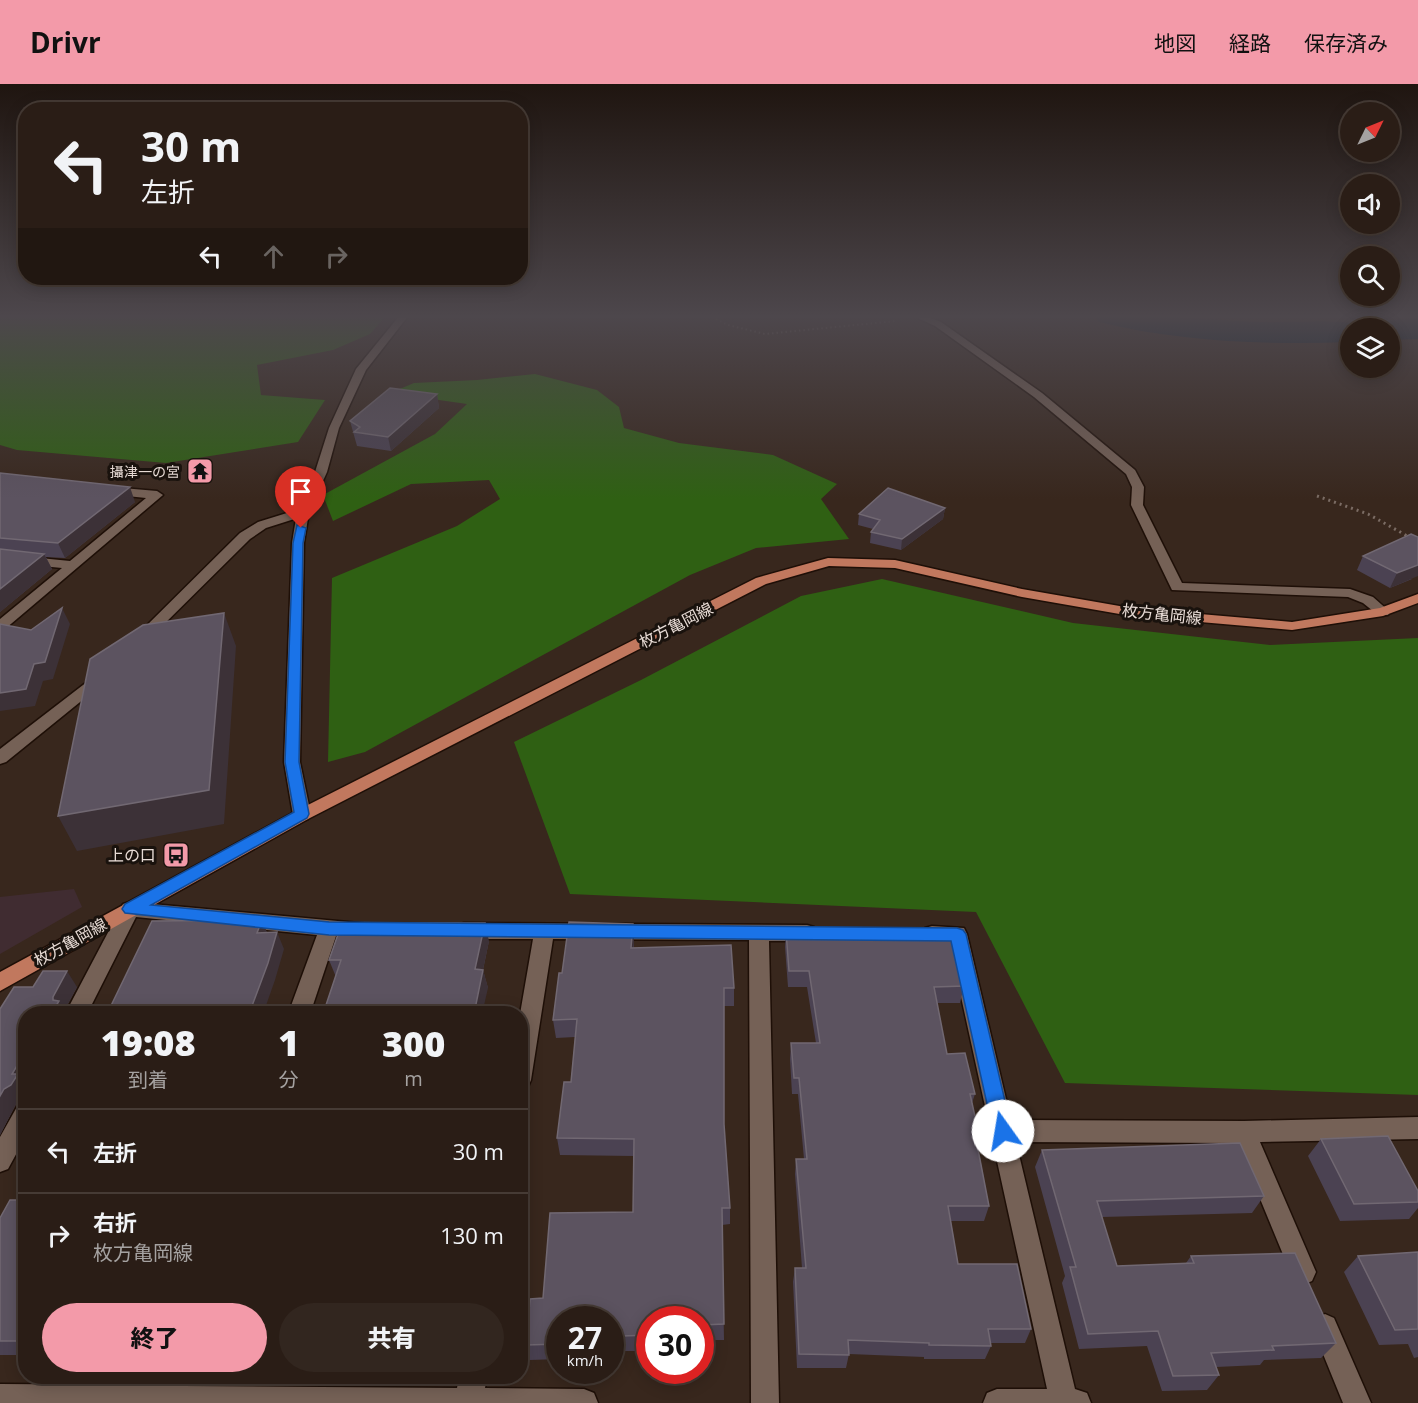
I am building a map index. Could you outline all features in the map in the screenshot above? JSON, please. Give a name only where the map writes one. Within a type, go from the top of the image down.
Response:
[{"type":"main road","name":"枚方亀岡線","points":[[0,982],[302,814],[761,581],[828,562],[895,564],[1022,593],[1142,613],[1292,626],[1383,612],[1418,598]]},
{"type":"street","points":[[302,814],[292,762],[298,543],[303,512],[321,472],[334,428],[358,377]]},
{"type":"street","points":[[1012,377],[1131,472],[1138,487],[1137,505],[1177,587],[1350,593],[1368,600],[1383,612]]},
{"type":"street","points":[[0,626],[157,495],[101,490]]},
{"type":"street","points":[[128,651],[245,536],[261,525],[303,512]]},
{"type":"street","points":[[0,558],[74,565]]},
{"type":"street","points":[[0,758],[112,668]]},
{"type":"street","points":[[80,1006],[130,909],[329,928],[377,929]]},
{"type":"street","points":[[302,1006],[329,928]]},
{"type":"street","points":[[448,931],[829,933]]},
{"type":"street","points":[[528,1031],[544,932]]},
{"type":"street","points":[[759,933],[765,1403]]},
{"type":"street","points":[[911,934],[957,934],[1064,1403]]},
{"type":"street","points":[[0,1161],[18,1127]]},
{"type":"street","points":[[1003,1131],[1244,1132],[1418,1128]]},
{"type":"street","points":[[1244,1132],[1357,1403]]},
{"type":"street","points":[[0,1398],[166,1393],[471,1394],[584,1403]]},
{"type":"street","points":[[997,1403],[1077,1403]]},
{"type":"path","points":[[1317,496],[1368,514],[1418,542]]},
{"type":"shaded area","points":[[74,889],[82,907],[0,954],[0,897]]},
{"type":"green space","points":[[0,377],[259,377],[261,395],[325,400],[298,442],[166,463],[17,450],[0,445]]},
{"type":"green space","points":[[545,377],[597,390],[619,407],[624,428],[679,443],[773,455],[837,484],[821,499],[849,539],[756,548],[690,575],[365,752],[328,762],[332,578],[457,526],[500,499],[489,480],[411,484],[333,521],[323,495],[435,434],[467,404],[390,393],[414,383]]},
{"type":"green space","points":[[882,579],[1073,623],[1270,645],[1418,638],[1418,1095],[1065,1083],[976,912],[570,894],[514,742],[641,680],[801,596]]},
{"type":"building","points":[[390,388],[437,394],[388,437],[354,432],[360,427],[350,421]]},
{"type":"building","points":[[0,473],[130,487],[58,543],[0,538]]},
{"type":"building","points":[[888,488],[945,508],[902,539],[871,532],[880,520],[859,514]]},
{"type":"building","points":[[1411,534],[1418,537],[1418,565],[1397,573],[1363,556]]},
{"type":"building","points":[[0,549],[44,554],[0,589]]},
{"type":"building","points":[[62,608],[45,662],[34,664],[26,689],[0,693],[0,624],[31,630]]},
{"type":"building","points":[[224,613],[209,790],[58,816],[90,659],[143,625]]},
{"type":"building","points":[[262,920],[257,933],[277,932],[252,1006],[111,1006],[152,921]]},
{"type":"building","points":[[569,922],[633,924],[631,948],[731,945],[734,988],[724,988],[724,1124],[730,1208],[722,1208],[724,1324],[714,1324],[714,1306],[636,1306],[636,1336],[624,1336],[624,1306],[546,1306],[546,1344],[528,1345],[530,1299],[543,1298],[550,1213],[633,1212],[634,1139],[557,1138],[564,1082],[571,1082],[577,1019],[553,1020],[559,973],[562,973]]},
{"type":"building","points":[[342,923],[485,923],[475,969],[483,970],[476,1006],[326,1006],[341,960],[329,960]]},
{"type":"building","points":[[786,931],[952,932],[964,986],[934,987],[947,1054],[965,1053],[975,1094],[970,1094],[980,1139],[976,1139],[989,1206],[948,1206],[958,1264],[1017,1264],[1031,1329],[988,1329],[991,1346],[848,1340],[849,1355],[799,1354],[795,1268],[806,1268],[796,1159],[807,1159],[799,1078],[794,1078],[791,1043],[820,1043],[809,971],[789,971]]},
{"type":"building","points":[[43,971],[67,971],[53,997],[53,1000],[59,1001],[56,1006],[18,1006],[18,1064],[12,1074],[18,1074],[0,1096],[0,1009],[14,987],[33,987]]},
{"type":"building","points":[[1388,1136],[1418,1191],[1418,1202],[1354,1204],[1321,1139]]},
{"type":"building","points":[[1240,1143],[1264,1196],[1097,1201],[1117,1266],[1194,1263],[1191,1256],[1295,1253],[1336,1343],[1272,1346],[1274,1350],[1211,1353],[1219,1375],[1173,1376],[1158,1331],[1088,1334],[1070,1267],[1076,1267],[1042,1150]]},
{"type":"building","points":[[10,1200],[18,1200],[18,1341],[0,1341],[0,1218]]},
{"type":"building","points":[[1418,1252],[1418,1329],[1395,1330],[1358,1256]]},
{"type":"place","name":"攝津一の宮","points":[[200,471]]},
{"type":"place","name":"上の口","points":[[176,855]]},
{"type":"route","points":[[301,528],[298,543],[292,762],[302,814],[130,909],[329,928],[544,932],[957,934],[1003,1131]]}]
